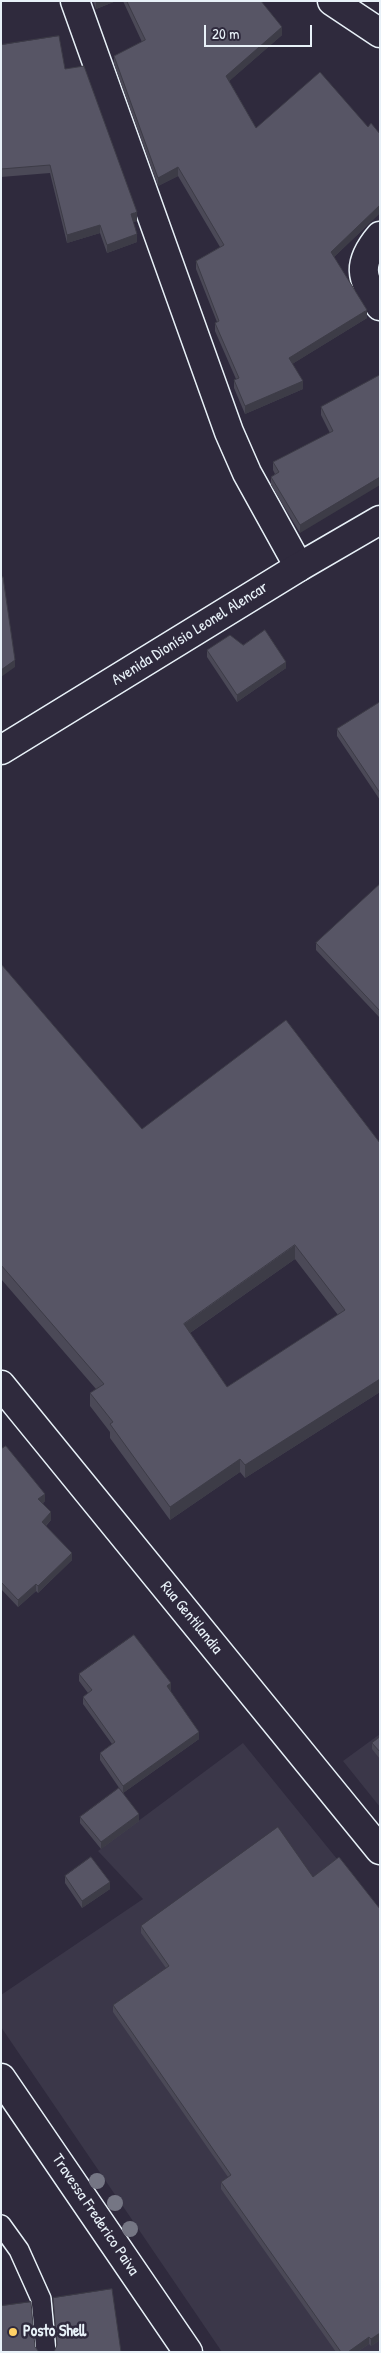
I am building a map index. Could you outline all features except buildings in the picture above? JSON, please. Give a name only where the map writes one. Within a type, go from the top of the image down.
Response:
[{"type":"street","points":[[75,1],[229,432],[247,473],[299,567]]},
{"type":"street","points":[[332,1],[380,33]]},
{"type":"street","points":[[380,236],[366,255],[362,270],[363,277],[380,306]]},
{"type":"street","name":"Avenida Dionísio Leonel Alencar","points":[[1,750],[299,567],[380,520]]},
{"type":"street","name":"Rua Gentilandia","points":[[1,1385],[380,1850]]},
{"type":"street","name":"Travessa Frederico Paiva","points":[[1,2078],[188,2352]]},
{"type":"lane","points":[[1,2225],[19,2250],[41,2298],[46,2352]]},
{"type":"shaded area","points":[[380,1734],[380,1807],[343,1761]]},
{"type":"shaded area","points":[[243,1743],[380,1912],[380,2352],[222,2352],[1,2027],[1,1995],[143,1899],[98,1851]]},
{"type":"place","name":"Posto Shell","points":[[13,2332]]}]
